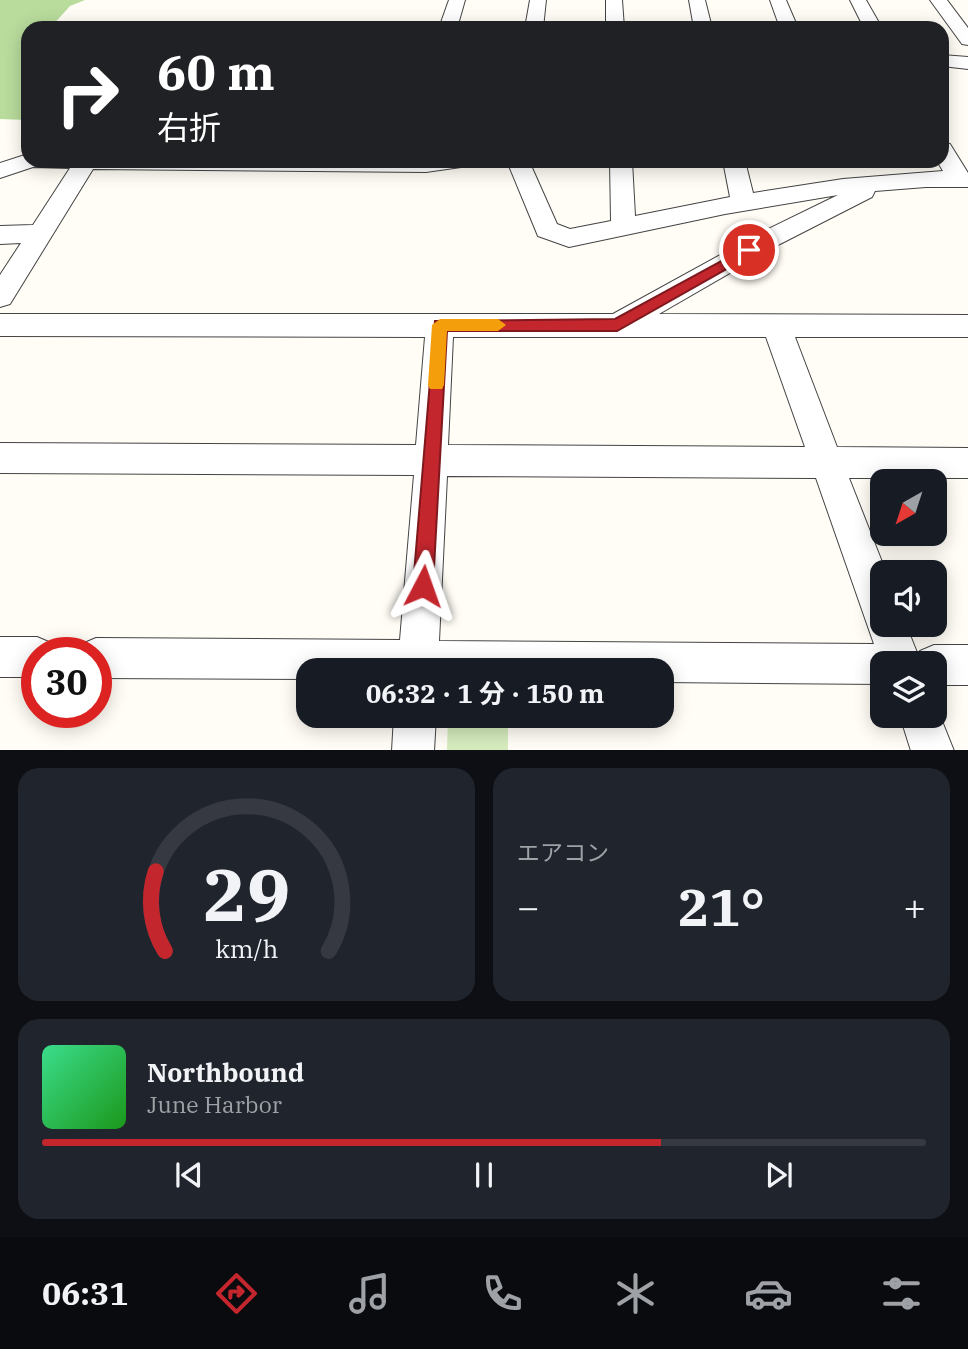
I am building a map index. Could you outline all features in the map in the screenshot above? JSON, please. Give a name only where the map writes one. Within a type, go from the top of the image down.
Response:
[{"type":"street","points":[[450,21],[457,0]]},
{"type":"street","points":[[535,21],[538,0]]},
{"type":"street","points":[[614,0],[615,21]]},
{"type":"street","points":[[697,0],[702,21]]},
{"type":"street","points":[[778,0],[786,21]]},
{"type":"street","points":[[858,0],[869,21]]},
{"type":"street","points":[[939,0],[968,40]]},
{"type":"street","points":[[949,62],[968,63]]},
{"type":"street","points":[[949,159],[963,179]]},
{"type":"street","points":[[0,171],[21,164]]},
{"type":"street","points":[[0,297],[33,234],[81,168]]},
{"type":"street","points":[[521,168],[547,230],[569,238],[743,202],[847,185],[941,177],[963,179]]},
{"type":"street","points":[[621,168],[624,228]]},
{"type":"street","points":[[736,168],[743,202]]},
{"type":"street","points":[[841,168],[847,185]]},
{"type":"street","points":[[617,325],[771,238],[883,183]]},
{"type":"street","points":[[0,235],[33,234]]},
{"type":"street","points":[[0,325],[968,326]]},
{"type":"street","points":[[419,658],[440,325]]},
{"type":"street","points":[[776,325],[870,578]]},
{"type":"street","points":[[0,458],[968,463]]},
{"type":"street","points":[[0,657],[21,657]]},
{"type":"street","points":[[112,658],[296,663]]},
{"type":"street","points":[[674,665],[870,664]]},
{"type":"street","points":[[947,664],[968,665]]},
{"type":"street","points":[[413,750],[414,728]]},
{"type":"street","points":[[924,728],[933,750]]},
{"type":"green space","points":[[0,0],[85,0],[70,6],[56,21],[21,21],[21,120],[0,119]]},
{"type":"green space","points":[[448,728],[508,728],[508,750],[447,750]]},
{"type":"slow traffic","points":[[436,385],[440,325],[498,325]]},
{"type":"route","points":[[423,586],[440,325],[617,325],[749,250]]}]
